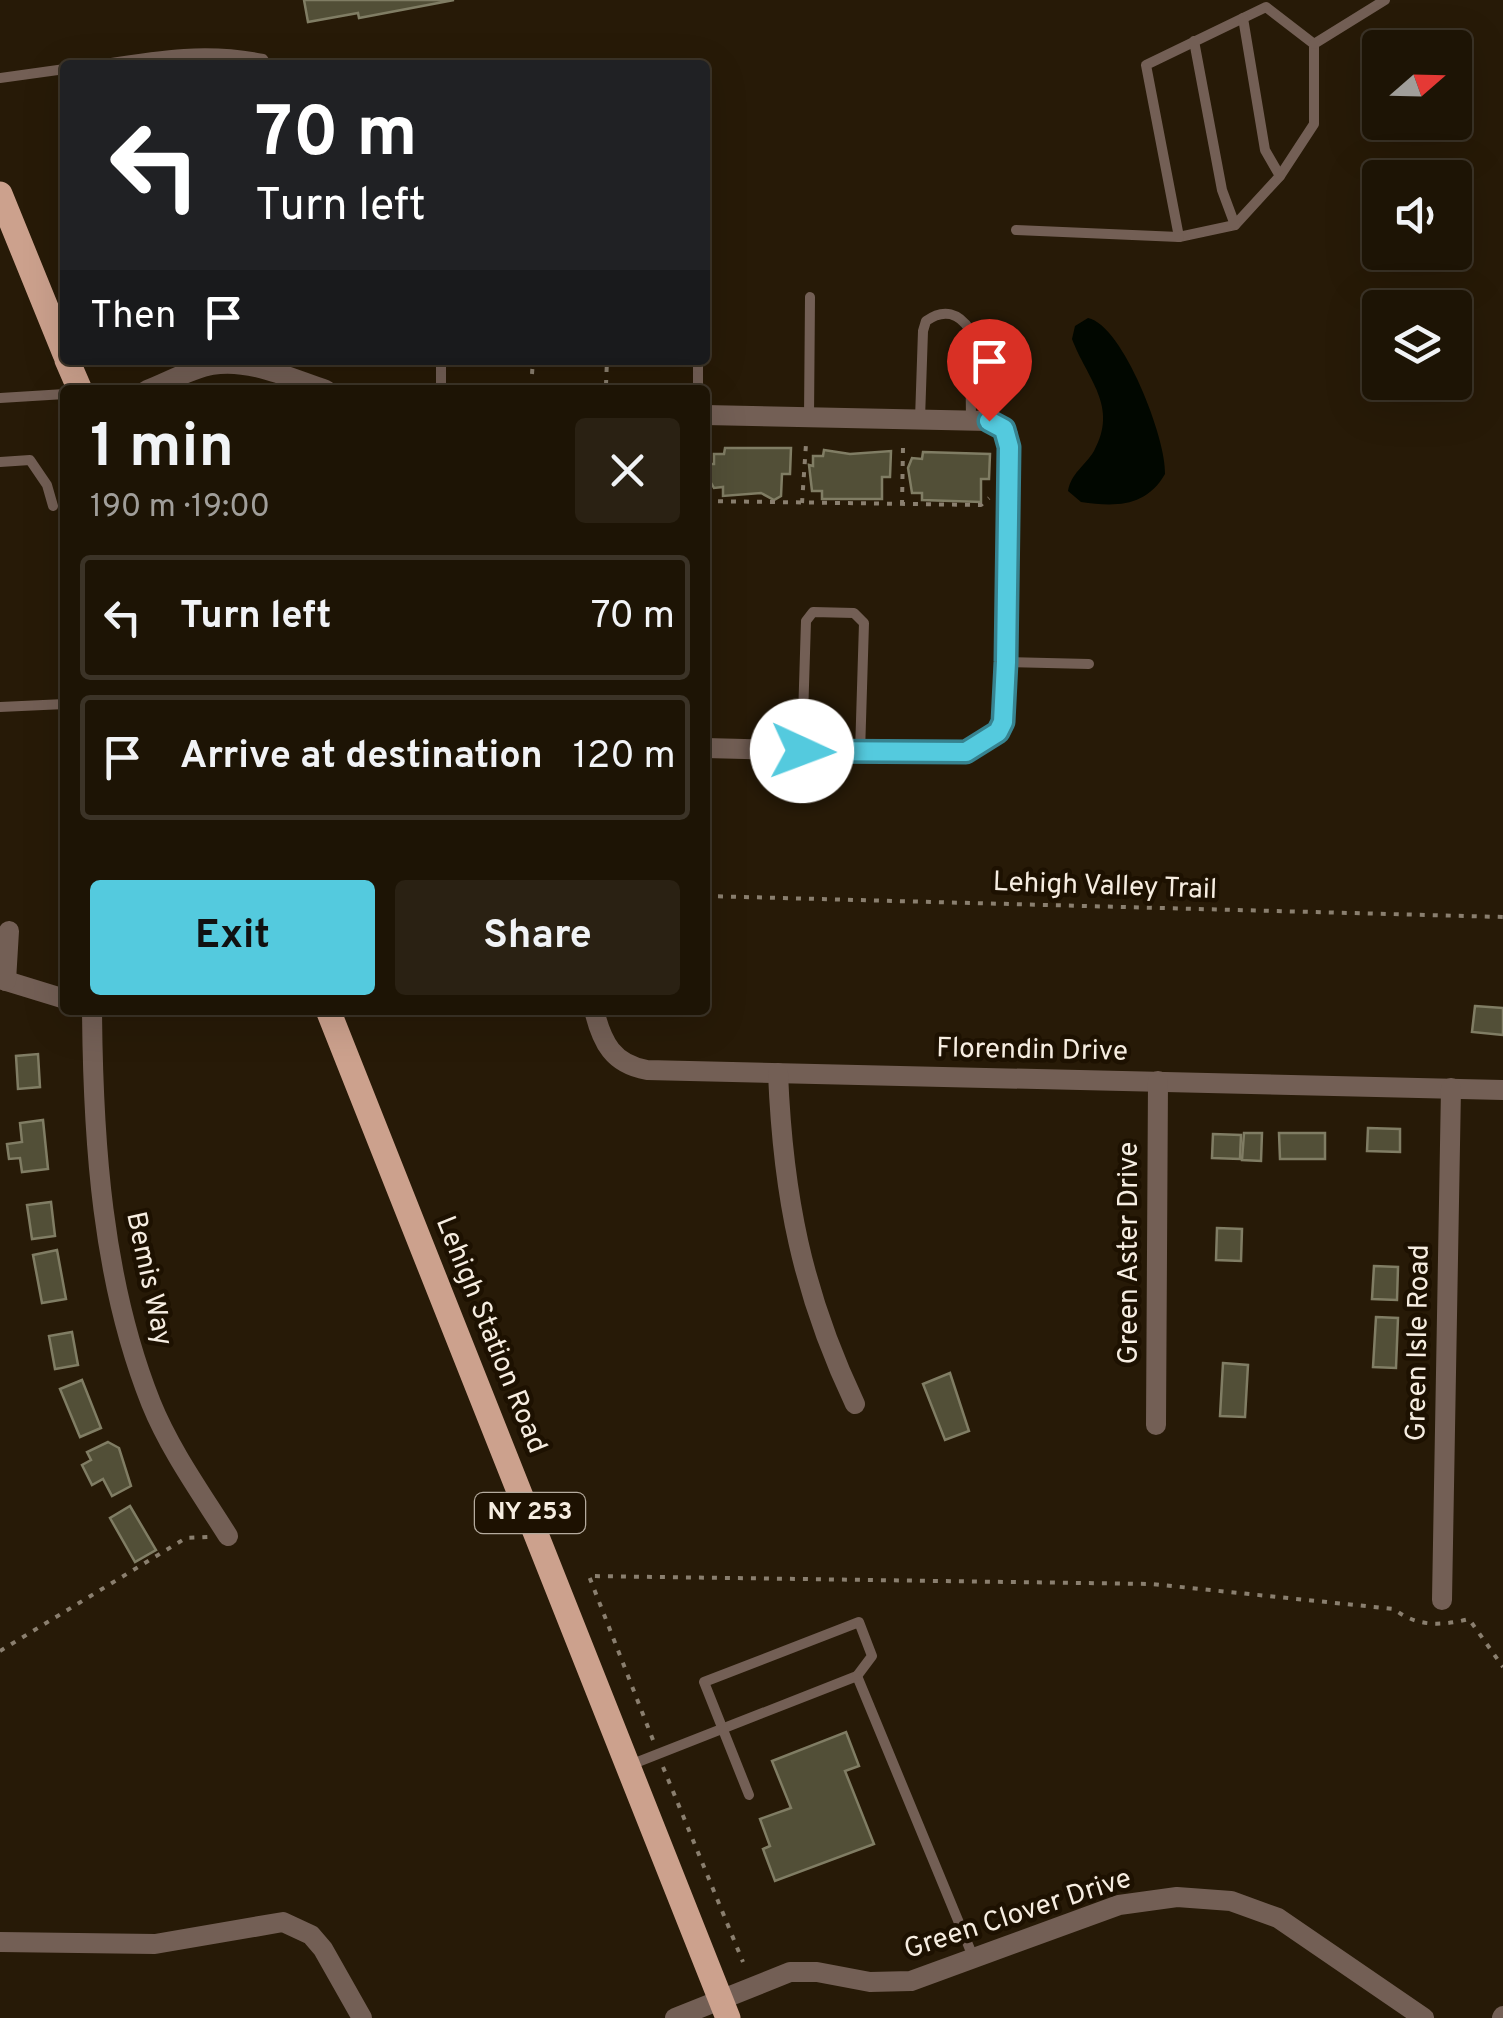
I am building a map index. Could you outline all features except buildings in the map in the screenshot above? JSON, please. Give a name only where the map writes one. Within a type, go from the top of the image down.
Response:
[{"type":"main road","points":[[0,194],[60,342]]},
{"type":"main road","name":"Lehigh Station Road","points":[[330,1015],[724,2009]]},
{"type":"street","points":[[160,385],[221,365]]},
{"type":"street","points":[[234,365],[310,385]]},
{"type":"street","points":[[710,415],[989,421],[1004,429],[1009,470],[1003,722],[979,746],[938,754],[710,748]]},
{"type":"street","points":[[9,931],[3,980],[60,997]]},
{"type":"street","name":"Bemis Way","points":[[92,1015],[97,1138],[119,1296],[152,1405],[228,1536]]},
{"type":"street","name":"Florendin Drive","points":[[596,1015],[606,1047],[629,1067],[1503,1090]]},
{"type":"street","points":[[778,1073],[786,1188],[794,1240],[830,1352],[854,1404]]},
{"type":"street","name":"Green Aster Drive","points":[[1156,1425],[1158,1081]]},
{"type":"street","name":"Green Isle Road","points":[[1442,1600],[1451,1088]]},
{"type":"street","name":"Green Clover Drive","points":[[675,2018],[724,2009],[790,1972],[893,1984],[974,1959],[1119,1905],[1203,1897],[1253,1907],[1291,1924],[1424,2018]]},
{"type":"street","points":[[0,1942],[155,1944],[283,1922],[310,1935],[323,1949],[362,2018]]},
{"type":"lane","points":[[1314,44],[1385,0]]},
{"type":"lane","points":[[1179,237],[1146,64],[1266,7],[1314,44]]},
{"type":"lane","points":[[1243,18],[1265,150],[1280,176]]},
{"type":"lane","points":[[1194,41],[1222,190],[1235,225]]},
{"type":"lane","points":[[1016,230],[1179,237],[1235,225],[1280,176],[1314,124],[1314,44]]},
{"type":"lane","points":[[129,60],[186,51],[236,53],[264,60]]},
{"type":"lane","points":[[0,78],[60,71]]},
{"type":"lane","points":[[809,417],[810,297]]},
{"type":"lane","points":[[920,419],[923,332],[926,321],[945,312],[956,314],[970,330],[971,420]]},
{"type":"lane","points":[[0,398],[60,394]]},
{"type":"lane","points":[[0,462],[30,460],[47,485],[53,506]]},
{"type":"lane","points":[[802,751],[806,621],[813,612],[854,612],[864,623],[860,753]]},
{"type":"lane","points":[[1006,662],[1090,664]]},
{"type":"lane","points":[[0,707],[60,704]]},
{"type":"lane","points":[[629,1766],[658,1754],[722,1729],[858,1676],[872,1656],[859,1622],[704,1682],[722,1729],[749,1796]]},
{"type":"lane","points":[[858,1676],[974,1959]]},
{"type":"path","points":[[532,374],[533,365]]},
{"type":"path","points":[[606,385],[607,365]]},
{"type":"path","points":[[802,503],[806,444]]},
{"type":"path","points":[[902,505],[903,447]]},
{"type":"path","points":[[710,503],[982,505],[1009,470]]},
{"type":"path","name":"Lehigh Valley Trail","points":[[710,896],[1503,918]]},
{"type":"path","points":[[0,1651],[186,1538],[228,1536]]},
{"type":"path","points":[[743,1962],[588,1576],[1152,1584],[1394,1609],[1408,1620],[1433,1625],[1470,1619],[1503,1667]]},
{"type":"shaded area","points":[[1088,318],[1101,325],[1128,361],[1151,412],[1164,458],[1165,474],[1157,485],[1129,502],[1081,502],[1068,491],[1075,474],[1094,451],[1103,420],[1098,393],[1072,339],[1075,326]]},
{"type":"route","points":[[802,751],[966,752],[998,732],[1003,722],[1006,662],[1009,447],[1004,429],[989,421]]}]
